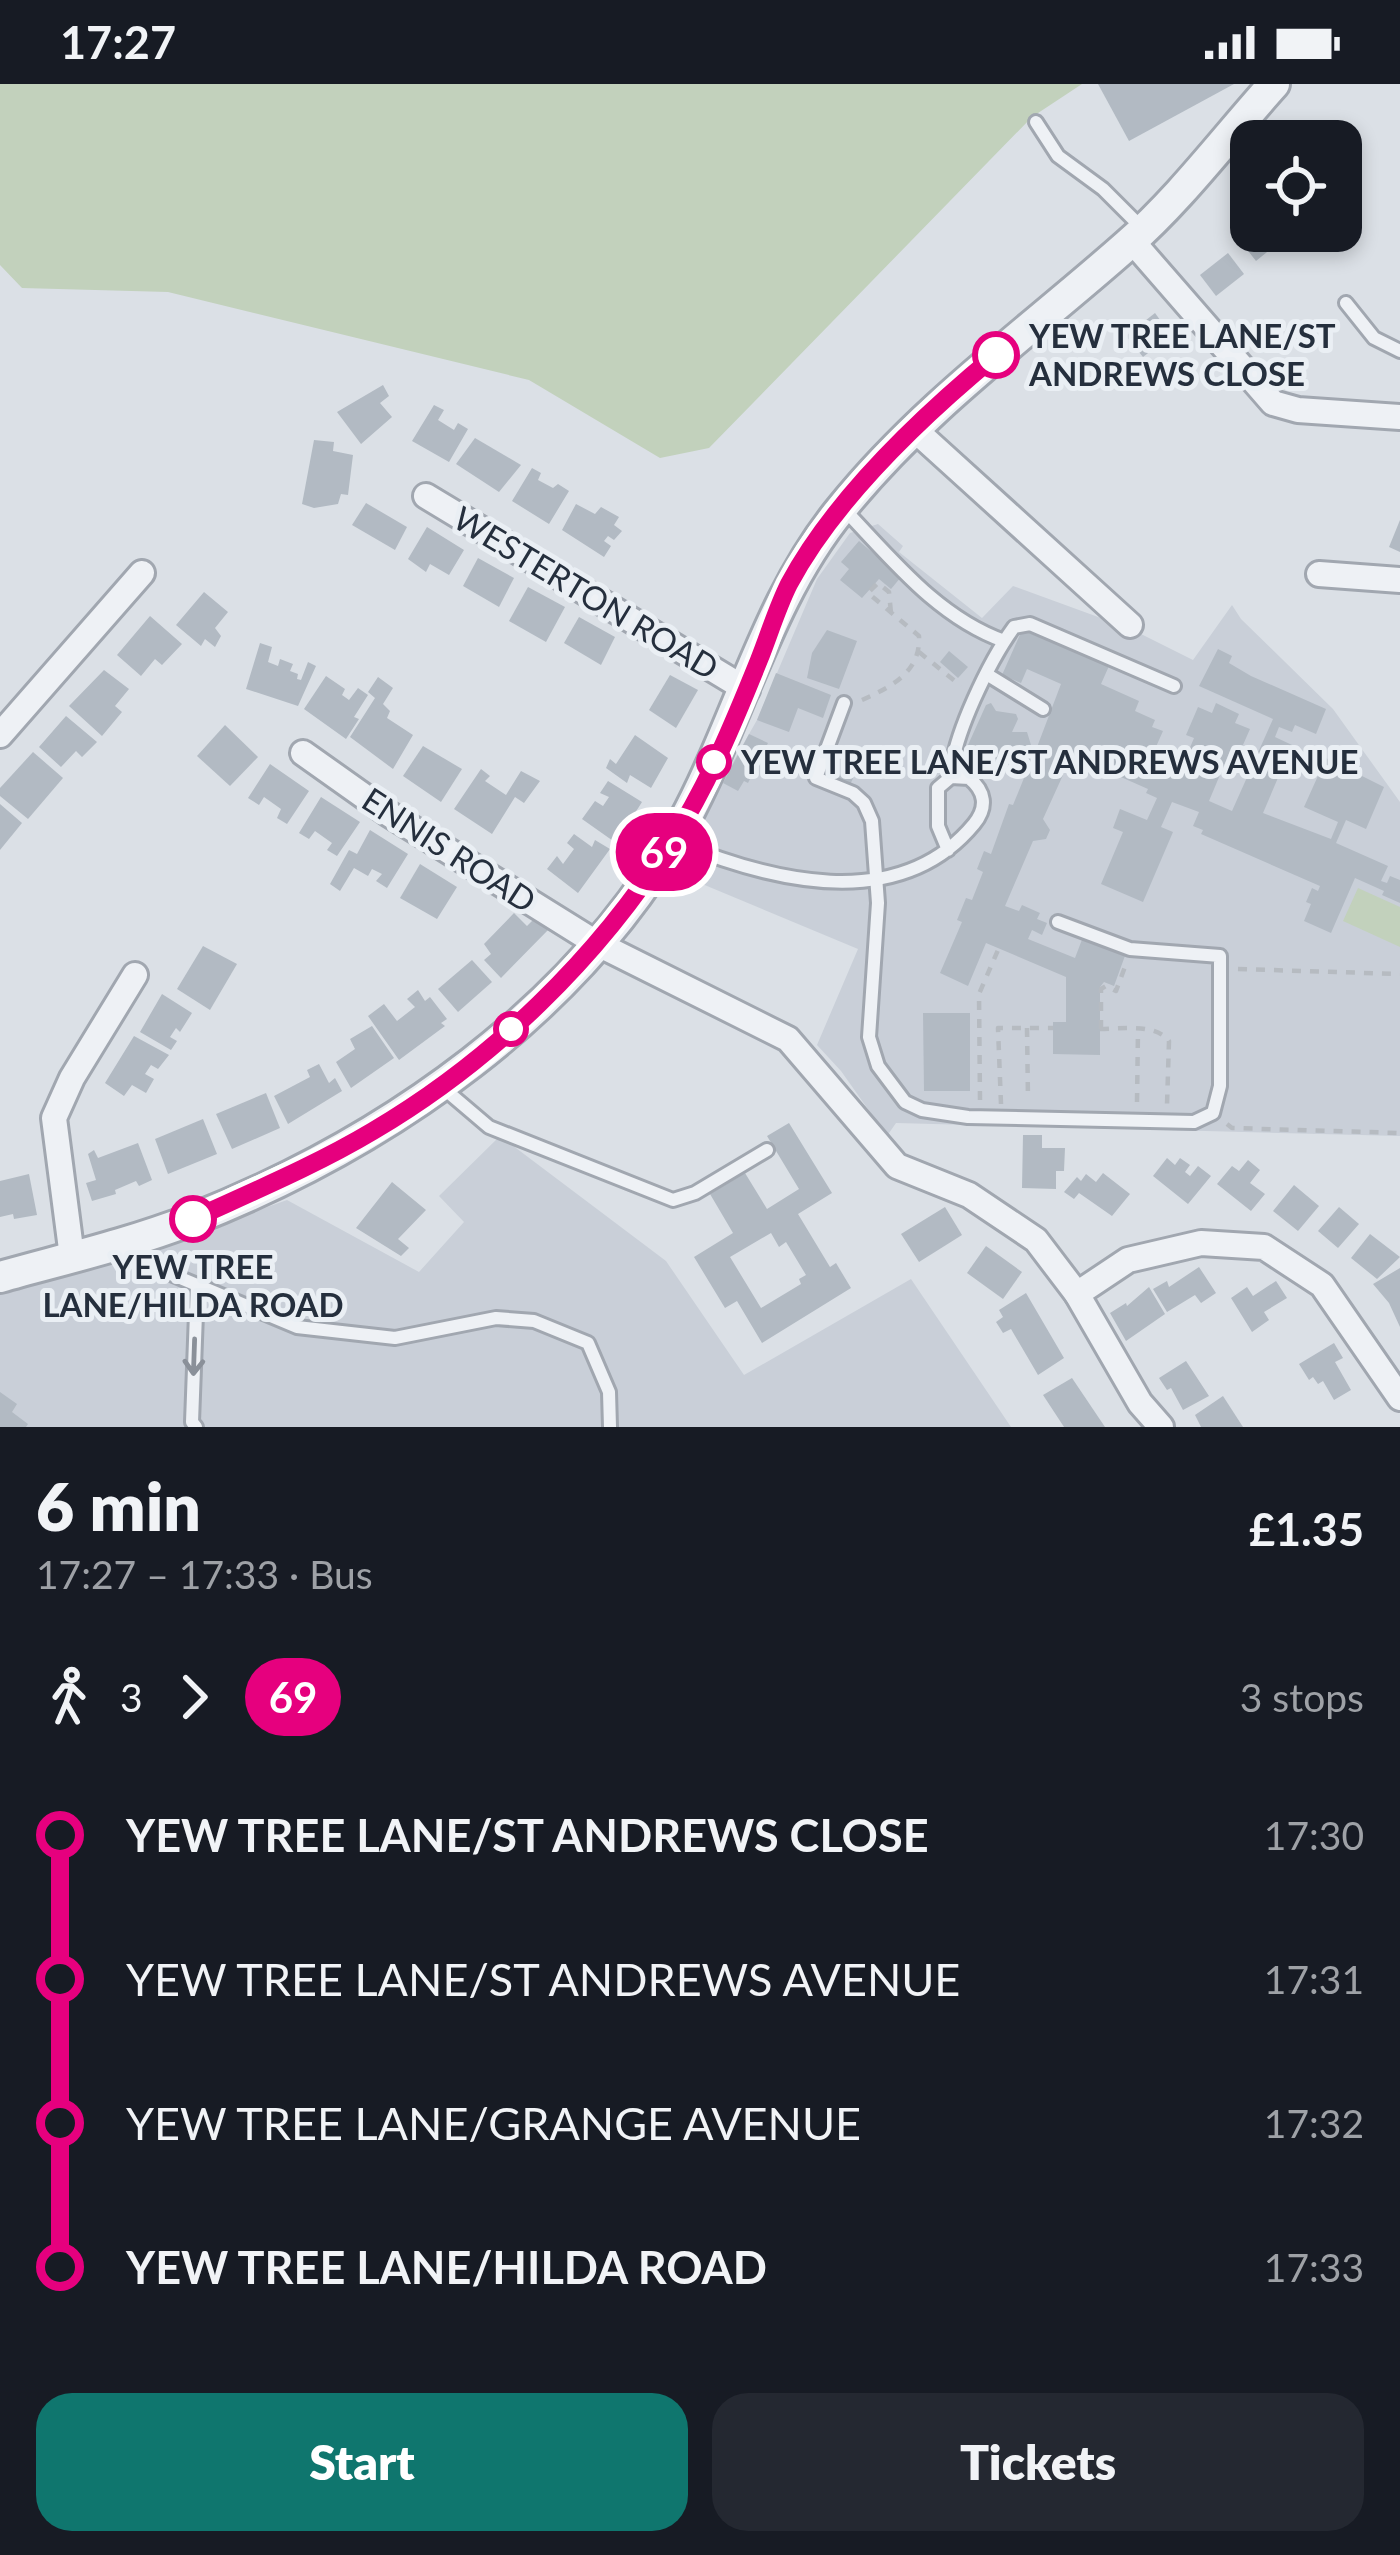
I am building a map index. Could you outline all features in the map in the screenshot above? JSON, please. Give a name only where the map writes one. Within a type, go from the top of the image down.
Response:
[{"type":"street","points":[[0,1277],[132,1241],[306,1168],[441,1087],[500,1039],[596,943],[673,841],[746,690],[787,588],[842,507],[962,383],[1138,235],[1274,84]]},
{"type":"street","points":[[1138,235],[1273,403],[1298,410],[1400,417]]},
{"type":"street","points":[[914,429],[1130,625]]},
{"type":"street","name":"WESTERTON ROAD","points":[[426,496],[746,690]]},
{"type":"street","points":[[0,736],[142,573]]},
{"type":"street","points":[[1319,574],[1400,580]]},
{"type":"street","name":"ENNIS ROAD","points":[[303,753],[389,814],[596,943],[788,1039],[897,1166],[969,1195],[1036,1240],[1077,1294],[1140,1402],[1161,1427]]},
{"type":"street","points":[[72,1257],[54,1118],[72,1078],[135,975]]},
{"type":"street","points":[[1077,1294],[1128,1260],[1202,1243],[1264,1247],[1322,1285],[1400,1398]]},
{"type":"lane","points":[[1036,122],[1058,156],[1103,189],[1138,235]]},
{"type":"lane","points":[[1346,303],[1374,338],[1400,351]]},
{"type":"lane","points":[[842,507],[923,591],[976,631],[1004,641]]},
{"type":"lane","points":[[951,777],[951,760],[1013,628],[1030,624],[1174,686]]},
{"type":"lane","points":[[988,675],[1042,710]]},
{"type":"lane","points":[[844,703],[816,778],[853,793],[864,803],[876,842],[869,1036],[878,1066],[905,1102],[942,1114],[981,1118],[1137,1116],[1194,1121],[1214,1113],[1220,1086],[1220,956],[1130,949],[1058,922]]},
{"type":"lane","points":[[673,841],[724,862],[799,880],[877,879],[926,863],[948,850],[979,818],[982,792],[969,778],[951,777],[938,788],[938,826],[948,850]]},
{"type":"lane","points":[[441,1087],[489,1127],[673,1200],[695,1193],[766,1150]]},
{"type":"lane","points":[[132,1241],[166,1272],[298,1327],[394,1338],[496,1318],[534,1321],[588,1342],[609,1392],[610,1427]]},
{"type":"lane","points":[[196,1427],[192,1422],[197,1286]]},
{"type":"path","points":[[844,703],[857,702],[902,680],[919,652],[919,636],[891,613],[868,593],[878,583],[889,592],[891,613]]},
{"type":"path","points":[[919,652],[977,699]]},
{"type":"path","points":[[981,1118],[979,994],[998,950]]},
{"type":"path","points":[[979,1021],[998,1028],[1053,1028]]},
{"type":"path","points":[[998,1028],[999,1099],[1011,1109]]},
{"type":"path","points":[[1028,1028],[1028,1109]]},
{"type":"path","points":[[1100,1029],[1138,1030],[1162,1032],[1169,1041],[1167,1111],[1137,1116],[1138,1030]]},
{"type":"path","points":[[980,1064],[998,1064]]},
{"type":"path","points":[[1214,1113],[1232,1128],[1400,1133]]},
{"type":"shaded area","points":[[878,524],[903,546],[899,552],[982,618],[1013,586],[1131,629],[1193,660],[1232,605],[1333,709],[1400,802],[1400,1136],[896,1123],[887,1136],[817,1045],[858,949],[671,871],[757,720],[817,579],[850,533]]},
{"type":"shaded area","points":[[500,1136],[666,1261],[744,1375],[911,1279],[1011,1427],[0,1427],[0,1291],[92,1269],[287,1200],[419,1272],[464,1222],[439,1196]]},
{"type":"green space","points":[[0,84],[1082,84],[1032,117],[709,448],[660,458],[529,380],[168,292],[22,288],[0,265]]},
{"type":"green space","points":[[1358,888],[1400,907],[1400,947],[1343,921]]},
{"type":"building","points":[[1098,84],[1234,84],[1129,141]]},
{"type":"building","points":[[1228,253],[1244,274],[1216,296],[1200,275]]},
{"type":"building","points":[[1155,313],[1171,335],[1143,357],[1126,336]]},
{"type":"building","points":[[383,385],[389,396],[380,403],[392,417],[361,444],[337,412]]},
{"type":"building","points":[[434,405],[444,410],[438,420],[454,430],[458,423],[468,429],[449,462],[412,441]]},
{"type":"building","points":[[475,438],[521,465],[499,492],[456,464]]},
{"type":"building","points":[[314,440],[334,442],[333,451],[353,455],[348,495],[341,494],[338,504],[314,508],[302,504]]},
{"type":"building","points":[[532,468],[541,473],[538,480],[569,491],[549,524],[512,501]]},
{"type":"building","points":[[366,503],[407,527],[395,550],[352,525]]},
{"type":"building","points":[[576,504],[595,514],[601,507],[619,517],[614,525],[622,531],[614,540],[608,536],[604,541],[611,546],[604,557],[562,530]]},
{"type":"building","points":[[1400,520],[1400,552],[1389,547]]},
{"type":"building","points":[[427,527],[464,550],[449,575],[430,564],[426,572],[408,559]]},
{"type":"building","points":[[859,541],[901,577],[891,589],[879,579],[862,598],[840,580],[849,569],[841,562]]},
{"type":"building","points":[[478,558],[514,578],[499,607],[463,586]]},
{"type":"building","points":[[528,587],[565,607],[546,642],[509,621]]},
{"type":"building","points":[[204,592],[228,612],[215,628],[221,636],[215,647],[205,639],[201,646],[176,625]]},
{"type":"building","points":[[150,616],[182,644],[162,665],[155,659],[141,676],[117,655]]},
{"type":"building","points":[[579,617],[615,637],[601,665],[564,643]]},
{"type":"building","points":[[827,630],[857,641],[839,689],[807,678],[812,653]]},
{"type":"building","points":[[1022,630],[1109,666],[1101,684],[1139,701],[1135,711],[1155,720],[1152,727],[1163,731],[1155,749],[1184,762],[1194,738],[1186,735],[1198,707],[1212,713],[1216,703],[1239,714],[1235,723],[1250,729],[1239,754],[1230,751],[1209,801],[1232,811],[1273,719],[1199,686],[1218,649],[1232,656],[1229,663],[1251,676],[1326,709],[1316,734],[1295,725],[1292,732],[1279,727],[1275,737],[1292,745],[1263,813],[1331,839],[1338,822],[1304,807],[1326,758],[1384,787],[1366,829],[1346,820],[1336,843],[1388,866],[1381,881],[1387,883],[1390,876],[1400,880],[1400,903],[1355,878],[1331,933],[1304,921],[1312,888],[1318,891],[1320,886],[1201,834],[1203,830],[1193,826],[1199,812],[1172,802],[1161,827],[1173,832],[1143,902],[1101,884],[1123,832],[1113,828],[1120,809],[1147,820],[1157,798],[1146,793],[1148,789],[1062,751],[1054,770],[1063,775],[1043,819],[1050,830],[1046,839],[1033,841],[1005,906],[1019,911],[1022,905],[1040,913],[1037,919],[1047,923],[1042,935],[1032,930],[1028,939],[1075,958],[1083,937],[1126,953],[1114,986],[1104,982],[1100,987],[1100,1055],[1053,1054],[1053,1022],[1066,1022],[1066,977],[986,943],[968,986],[940,973],[962,922],[957,920],[966,898],[972,900],[983,872],[977,869],[984,851],[991,854],[1024,778],[1018,775],[1025,758],[1015,753],[1003,772],[995,768],[988,753],[974,752],[968,745],[991,703],[996,711],[1016,714],[1012,732],[1027,732],[1031,745],[1022,747],[1034,755],[1061,684],[1027,669],[1021,683],[1002,675]]},
{"type":"building","points":[[260,643],[272,647],[268,662],[278,666],[280,659],[293,664],[290,671],[298,674],[297,679],[301,680],[308,662],[316,666],[298,706],[246,689]]},
{"type":"building","points":[[949,651],[968,667],[958,678],[940,662]]},
{"type":"building","points":[[104,670],[129,689],[115,706],[122,712],[102,736],[69,706]]},
{"type":"building","points":[[776,673],[831,695],[823,718],[798,708],[789,732],[757,720]]},
{"type":"building","points":[[670,675],[698,690],[676,728],[649,710]]},
{"type":"building","points":[[326,676],[345,689],[342,695],[349,700],[358,688],[368,695],[346,739],[304,709]]},
{"type":"building","points":[[378,677],[393,688],[383,704],[390,711],[387,718],[413,735],[393,769],[350,737],[375,698],[368,692]]},
{"type":"building","points":[[66,716],[97,742],[82,757],[76,751],[61,767],[39,747]]},
{"type":"building","points":[[225,725],[258,757],[230,786],[197,756]]},
{"type":"building","points":[[749,734],[768,743],[748,783],[744,781],[738,791],[723,783]]},
{"type":"building","points":[[635,735],[668,758],[651,788],[630,775],[627,783],[606,768],[610,759],[616,764]]},
{"type":"building","points":[[423,746],[462,769],[441,802],[403,776]]},
{"type":"building","points":[[33,752],[63,778],[28,819],[0,796],[0,788]]},
{"type":"building","points":[[834,756],[858,767],[850,785],[825,774]]},
{"type":"building","points":[[270,764],[309,791],[287,824],[277,818],[281,809],[264,797],[259,805],[248,798]]},
{"type":"building","points":[[481,769],[490,776],[485,781],[506,795],[521,771],[540,781],[524,803],[515,797],[492,834],[454,809]]},
{"type":"building","points":[[608,781],[642,802],[616,843],[582,819],[595,801],[603,806],[609,797],[600,793]]},
{"type":"building","points":[[321,797],[360,822],[337,856],[327,850],[332,843],[315,831],[309,839],[299,833]]},
{"type":"building","points":[[0,804],[22,823],[0,850]]},
{"type":"building","points":[[370,830],[408,854],[387,888],[376,881],[382,874],[372,869],[368,876],[354,868],[340,891],[330,884],[349,850],[357,854]]},
{"type":"building","points":[[574,834],[592,847],[595,840],[610,849],[578,893],[547,869],[557,856],[563,864],[574,849],[567,843]]},
{"type":"building","points":[[420,864],[457,887],[437,919],[400,898]]},
{"type":"building","points":[[514,913],[527,926],[535,918],[549,929],[501,978],[484,960],[491,954],[484,944]]},
{"type":"building","points":[[203,946],[237,964],[210,1010],[177,989]]},
{"type":"building","points":[[472,960],[492,982],[458,1012],[438,989]]},
{"type":"building","points":[[418,990],[447,1019],[441,1023],[445,1026],[399,1060],[368,1016],[384,1004],[397,1021],[415,1007],[407,999]]},
{"type":"building","points":[[162,994],[192,1013],[180,1032],[176,1028],[170,1037],[177,1041],[171,1050],[140,1032]]},
{"type":"building","points":[[923,1013],[970,1013],[970,1091],[924,1091]]},
{"type":"building","points":[[372,1026],[394,1058],[351,1088],[336,1062],[355,1049],[350,1039]]},
{"type":"building","points":[[134,1036],[169,1055],[158,1069],[151,1065],[145,1074],[154,1079],[146,1093],[132,1085],[124,1096],[105,1083]]},
{"type":"building","points":[[319,1064],[329,1083],[335,1078],[342,1091],[288,1124],[274,1096],[310,1077],[307,1070]]},
{"type":"building","points":[[266,1093],[280,1128],[232,1149],[216,1114]]},
{"type":"building","points":[[203,1119],[217,1154],[168,1174],[155,1139]]},
{"type":"building","points":[[789,1123],[832,1193],[798,1214],[830,1267],[836,1263],[851,1288],[762,1343],[737,1301],[725,1308],[694,1257],[733,1233],[710,1194],[745,1173],[767,1209],[799,1189],[767,1136]],"holes":[[[771,1233],[779,1247],[786,1242],[806,1275],[799,1279],[801,1284],[761,1308],[730,1257]]]},
{"type":"building","points":[[1023,1135],[1042,1135],[1042,1148],[1065,1148],[1064,1171],[1056,1171],[1056,1189],[1022,1188]]},
{"type":"building","points":[[138,1143],[152,1180],[139,1186],[136,1181],[92,1201],[86,1183],[96,1180],[88,1154],[94,1150],[98,1158]]},
{"type":"building","points":[[1167,1158],[1175,1165],[1180,1158],[1190,1165],[1185,1172],[1190,1176],[1198,1166],[1211,1176],[1188,1204],[1153,1176]]},
{"type":"building","points":[[1248,1160],[1260,1170],[1250,1183],[1265,1194],[1251,1211],[1217,1184],[1232,1166],[1239,1171]]},
{"type":"building","points":[[1103,1173],[1130,1194],[1112,1216],[1079,1193],[1074,1199],[1064,1192],[1077,1177],[1081,1181],[1086,1174],[1096,1182]]},
{"type":"building","points":[[29,1174],[37,1215],[0,1217],[0,1181]]},
{"type":"building","points":[[392,1182],[426,1210],[398,1239],[409,1248],[401,1256],[356,1228]]},
{"type":"building","points":[[1294,1185],[1319,1206],[1298,1231],[1273,1211]]},
{"type":"building","points":[[945,1207],[962,1235],[919,1262],[901,1234]]},
{"type":"building","points":[[1339,1207],[1359,1224],[1338,1248],[1318,1231]]},
{"type":"building","points":[[1370,1234],[1400,1257],[1377,1279],[1351,1258]]},
{"type":"building","points":[[986,1246],[1022,1272],[1003,1299],[967,1273]]},
{"type":"building","points":[[1199,1267],[1216,1293],[1201,1303],[1195,1295],[1167,1312],[1153,1289],[1167,1281],[1169,1287]]},
{"type":"building","points":[[1400,1268],[1400,1327],[1373,1284]]},
{"type":"building","points":[[1276,1281],[1287,1298],[1264,1312],[1269,1320],[1252,1332],[1231,1298],[1247,1287],[1253,1296]]},
{"type":"building","points":[[1149,1287],[1165,1314],[1126,1341],[1110,1313],[1127,1306]]},
{"type":"building","points":[[1026,1293],[1064,1358],[1038,1375],[1011,1329],[1003,1333],[996,1322],[1003,1317],[999,1310]]},
{"type":"building","points":[[1334,1343],[1343,1358],[1335,1362],[1351,1390],[1334,1400],[1323,1381],[1309,1380],[1299,1364]]},
{"type":"building","points":[[1186,1361],[1209,1396],[1183,1410],[1159,1378]]},
{"type":"building","points":[[1072,1378],[1105,1427],[1064,1427],[1043,1395]]},
{"type":"building","points":[[0,1392],[17,1404],[12,1412],[26,1427],[0,1427]]},
{"type":"building","points":[[1223,1396],[1243,1427],[1201,1427],[1195,1415]]},
{"type":"bus line","name":"69","points":[[193,1219],[306,1168],[441,1087],[500,1039],[575,966],[673,841],[743,698],[787,588],[806,556],[842,507],[914,429],[996,355]]},
{"type":"place","name":"YEW TREE LANE/ST ANDREWS CLOSE","points":[[996,355]]},
{"type":"place","name":"YEW TREE LANE/ST ANDREWS AVENUE","points":[[714,762]]},
{"type":"place","name":"YEW TREE LANE/HILDA ROAD","points":[[193,1219]]}]
